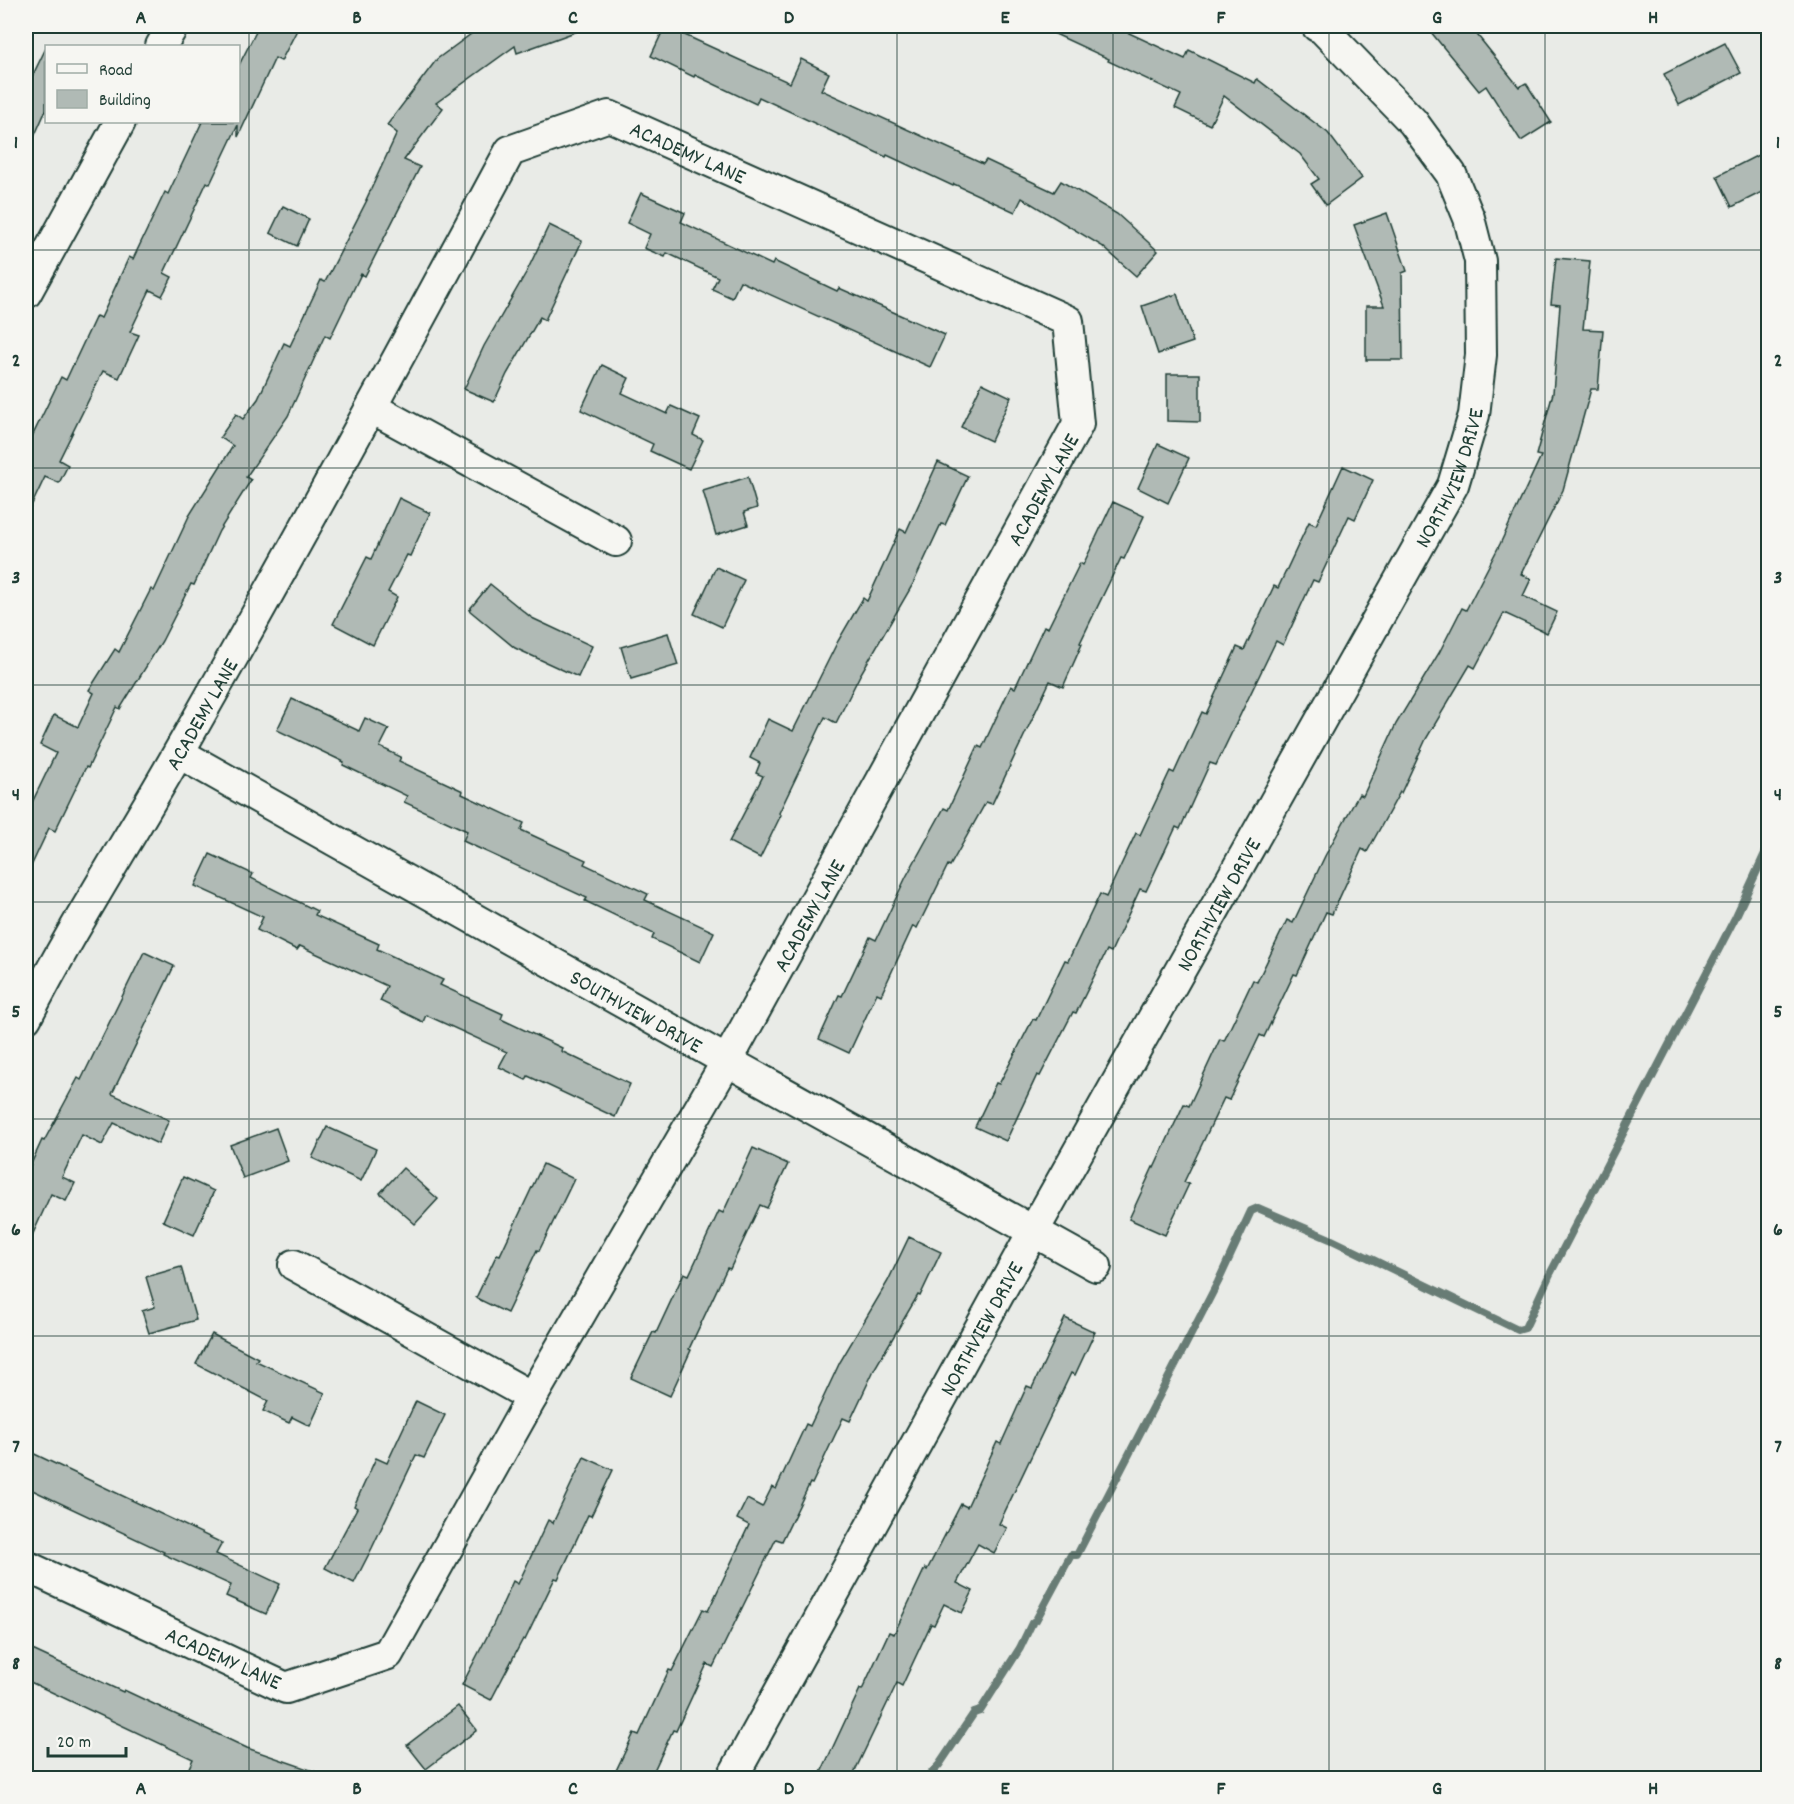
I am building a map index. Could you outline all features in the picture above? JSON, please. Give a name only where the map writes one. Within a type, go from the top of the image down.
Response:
[{"type":"street","points":[[162,45],[173,26]]},
{"type":"street","name":"NORTHVIEW DRIVE","points":[[732,1779],[1033,1232],[1453,485],[1474,415],[1481,355],[1480,261],[1465,207],[1451,174],[1413,122],[1321,27],[1317,26]]},
{"type":"street","name":"ACADEMY LANE","points":[[26,1018],[36,969],[179,753],[372,408],[510,151],[609,116],[1068,321],[1078,424],[727,1061],[532,1397],[388,1654],[286,1688],[26,1566]]},
{"type":"street","points":[[26,293],[119,123]]},
{"type":"street","points":[[372,408],[616,541]]},
{"type":"street","name":"SOUTHVIEW DRIVE","points":[[179,753],[1096,1266]]},
{"type":"street","points":[[294,1265],[532,1397]]},
{"type":"building","points":[[259,26],[299,26],[281,61],[275,58],[238,137],[238,125],[210,184],[207,182],[164,273],[172,277],[162,296],[150,290],[130,332],[139,335],[119,378],[103,371],[59,460],[68,465],[59,483],[45,477],[26,517],[26,449],[61,377],[66,380],[96,316],[101,318],[129,257],[133,259],[165,192],[168,194],[202,123],[240,123],[240,63]]},
{"type":"building","points":[[482,26],[585,26],[586,28],[517,53],[515,46],[436,103],[443,108],[404,160],[420,167],[365,276],[361,274],[330,338],[325,335],[288,416],[246,477],[251,480],[219,531],[194,585],[191,584],[162,641],[120,709],[117,707],[55,831],[49,828],[26,877],[26,815],[56,753],[40,745],[54,715],[78,727],[94,693],[89,690],[115,649],[119,652],[151,589],[154,591],[189,516],[233,446],[220,437],[236,414],[243,419],[258,399],[284,343],[290,346],[321,280],[325,282],[367,200],[397,133],[387,125],[437,59]]},
{"type":"building","points":[[665,26],[790,83],[801,59],[829,73],[821,90],[983,164],[986,160],[1054,192],[1061,181],[1117,214],[1158,251],[1136,276],[1102,246],[1022,198],[1015,212],[887,155],[886,157],[759,97],[756,104],[695,75],[694,77],[651,56]]},
{"type":"building","points":[[1038,26],[1114,26],[1185,59],[1189,50],[1255,83],[1257,79],[1328,133],[1362,178],[1326,205],[1311,184],[1319,179],[1300,154],[1224,96],[1210,125],[1175,108],[1181,95]]},
{"type":"building","points":[[1426,26],[1470,26],[1519,87],[1526,83],[1551,122],[1521,141],[1486,86],[1479,91]]},
{"type":"building","points":[[1725,43],[1741,73],[1679,105],[1664,74]]},
{"type":"building","points":[[45,50],[45,112],[26,155],[26,89]]},
{"type":"building","points":[[1768,150],[1768,189],[1732,207],[1717,176]]},
{"type":"building","points":[[641,193],[685,213],[681,222],[772,265],[774,261],[837,291],[839,288],[945,335],[930,367],[740,281],[732,298],[712,289],[718,277],[667,253],[665,257],[644,248],[650,234],[627,223]]},
{"type":"building","points":[[283,206],[309,219],[297,246],[270,233]]},
{"type":"building","points":[[1387,213],[1407,271],[1402,273],[1403,360],[1366,360],[1366,306],[1384,306],[1354,225]]},
{"type":"building","points":[[549,225],[582,241],[545,320],[540,317],[507,374],[494,402],[464,389],[484,346],[527,271]]},
{"type":"building","points":[[1556,258],[1590,261],[1583,329],[1603,330],[1598,389],[1591,389],[1563,490],[1521,574],[1531,579],[1523,596],[1557,612],[1547,633],[1504,613],[1475,668],[1470,665],[1426,739],[1401,793],[1367,852],[1362,849],[1332,914],[1326,912],[1297,975],[1294,974],[1264,1037],[1260,1035],[1229,1100],[1224,1098],[1184,1182],[1189,1184],[1165,1235],[1129,1219],[1153,1167],[1184,1104],[1189,1106],[1220,1039],[1224,1041],[1253,980],[1257,982],[1287,920],[1293,923],[1325,856],[1359,794],[1363,796],[1396,724],[1439,653],[1462,608],[1466,610],[1541,456],[1536,455],[1553,393],[1560,305],[1551,304]]},
{"type":"building","points":[[1177,294],[1193,342],[1158,354],[1142,306]]},
{"type":"building","points":[[602,365],[629,378],[622,393],[667,414],[671,406],[700,419],[693,435],[703,440],[689,469],[650,451],[653,444],[581,410]]},
{"type":"building","points":[[1167,374],[1200,374],[1200,422],[1167,421]]},
{"type":"building","points":[[982,383],[1011,397],[991,441],[961,427]]},
{"type":"building","points":[[1158,444],[1189,458],[1168,503],[1138,488]]},
{"type":"building","points":[[938,462],[968,476],[945,525],[941,524],[913,584],[860,675],[836,723],[825,717],[760,858],[729,842],[763,776],[756,773],[760,763],[750,758],[768,719],[793,731],[838,641],[863,598],[867,601],[900,529],[906,532]]},
{"type":"building","points":[[1343,466],[1373,480],[1355,519],[1349,516],[1318,582],[1313,580],[1283,645],[1276,641],[1216,765],[1210,763],[1180,829],[1176,827],[1146,891],[1140,889],[1111,952],[1107,950],[1076,1013],[1073,1012],[1040,1076],[1037,1075],[1006,1141],[975,1127],[996,1083],[999,1084],[1033,1019],[1036,1020],[1065,960],[1068,961],[1100,894],[1106,897],[1136,833],[1140,835],[1170,771],[1174,773],[1202,712],[1206,714],[1237,647],[1244,650],[1274,586],[1278,588],[1309,522],[1316,525]]},
{"type":"building","points":[[748,477],[757,508],[744,512],[748,525],[716,535],[703,491]]},
{"type":"building","points":[[399,498],[430,513],[410,556],[407,555],[388,592],[397,597],[373,645],[333,624],[367,557],[371,559]]},
{"type":"building","points":[[1113,502],[1144,516],[1080,643],[1082,644],[1063,687],[1050,681],[992,804],[986,802],[950,866],[948,865],[917,928],[913,926],[881,995],[877,993],[849,1053],[819,1039],[870,937],[876,940],[906,877],[944,808],[948,810],[978,746],[982,748],[1011,686],[1015,688],[1044,626],[1048,628],[1080,563],[1083,565]]},
{"type":"building","points":[[716,567],[744,580],[722,627],[694,614]]},
{"type":"building","points":[[490,584],[532,618],[592,646],[578,677],[515,648],[469,610]]},
{"type":"building","points":[[668,633],[678,665],[631,679],[621,647]]},
{"type":"building","points":[[292,699],[359,731],[365,718],[389,729],[380,747],[401,757],[399,761],[524,823],[521,830],[586,860],[584,864],[648,894],[645,900],[714,932],[700,962],[652,939],[654,934],[585,901],[587,898],[463,841],[467,831],[404,802],[407,796],[277,730]]},
{"type":"building","points":[[210,854],[253,874],[251,878],[317,911],[315,915],[379,944],[377,949],[443,980],[440,985],[503,1014],[501,1019],[630,1084],[615,1117],[528,1076],[526,1080],[499,1067],[507,1052],[426,1015],[423,1022],[380,1001],[387,986],[300,946],[297,950],[257,930],[263,917],[195,886]]},
{"type":"building","points":[[144,952],[174,966],[112,1094],[169,1120],[158,1144],[114,1123],[102,1145],[82,1135],[62,1177],[75,1183],[66,1201],[51,1194],[26,1249],[26,1175],[42,1140],[44,1141],[78,1078],[81,1080]]},
{"type":"building","points":[[327,1127],[376,1149],[361,1181],[312,1158]]},
{"type":"building","points":[[276,1128],[288,1161],[243,1178],[230,1145]]},
{"type":"building","points":[[753,1148],[788,1164],[767,1208],[760,1205],[730,1269],[727,1268],[670,1396],[631,1378],[653,1332],[656,1333],[684,1273],[689,1275],[719,1211],[723,1213]]},
{"type":"building","points":[[543,1164],[574,1179],[507,1313],[476,1298],[497,1254],[500,1255]]},
{"type":"building","points":[[403,1168],[438,1199],[415,1224],[380,1193]]},
{"type":"building","points":[[183,1177],[214,1191],[194,1235],[163,1221]]},
{"type":"building","points":[[909,1237],[941,1252],[920,1296],[918,1295],[875,1368],[850,1421],[843,1418],[782,1541],[776,1539],[713,1667],[707,1664],[676,1731],[673,1730],[650,1779],[612,1779],[634,1733],[639,1735],[669,1670],[672,1671],[703,1609],[708,1611],[749,1525],[737,1519],[747,1499],[762,1507],[772,1487],[776,1489],[806,1424],[810,1426],[840,1362],[888,1281]]},
{"type":"building","points":[[181,1267],[196,1320],[149,1333],[142,1311],[155,1307],[146,1277]]},
{"type":"building","points":[[1065,1318],[1095,1332],[1075,1375],[1071,1373],[999,1524],[1007,1528],[994,1553],[978,1544],[957,1583],[973,1591],[962,1613],[944,1604],[934,1625],[931,1624],[902,1686],[897,1683],[851,1779],[818,1779],[889,1632],[894,1634],[925,1568],[927,1570],[961,1504],[967,1507],[997,1442],[1001,1444],[1027,1386],[1032,1388]]},
{"type":"building","points":[[212,1334],[258,1358],[256,1361],[325,1393],[310,1426],[292,1417],[289,1423],[263,1411],[268,1401],[196,1364]]},
{"type":"building","points":[[416,1401],[445,1415],[424,1458],[416,1455],[354,1583],[325,1568],[357,1508],[354,1506],[376,1458],[387,1463]]},
{"type":"building","points":[[26,1450],[222,1543],[216,1554],[280,1584],[266,1614],[226,1596],[231,1585],[26,1487]]},
{"type":"building","points":[[584,1457],[613,1470],[591,1516],[588,1515],[558,1579],[555,1578],[525,1640],[523,1639],[491,1700],[462,1685],[513,1581],[518,1584],[548,1520],[553,1523]]},
{"type":"building","points":[[26,1647],[247,1748],[325,1775],[325,1779],[207,1779],[188,1770],[193,1759],[26,1680]]},
{"type":"building","points":[[458,1706],[477,1730],[426,1769],[407,1745]]},
{"type":"waterway","points":[[927,1778],[939,1765],[974,1713],[980,1711],[1020,1648],[1071,1555],[1077,1555],[1218,1282],[1251,1211],[1258,1208],[1330,1239],[1518,1330],[1525,1328],[1549,1276],[1736,916],[1768,847]]}]
